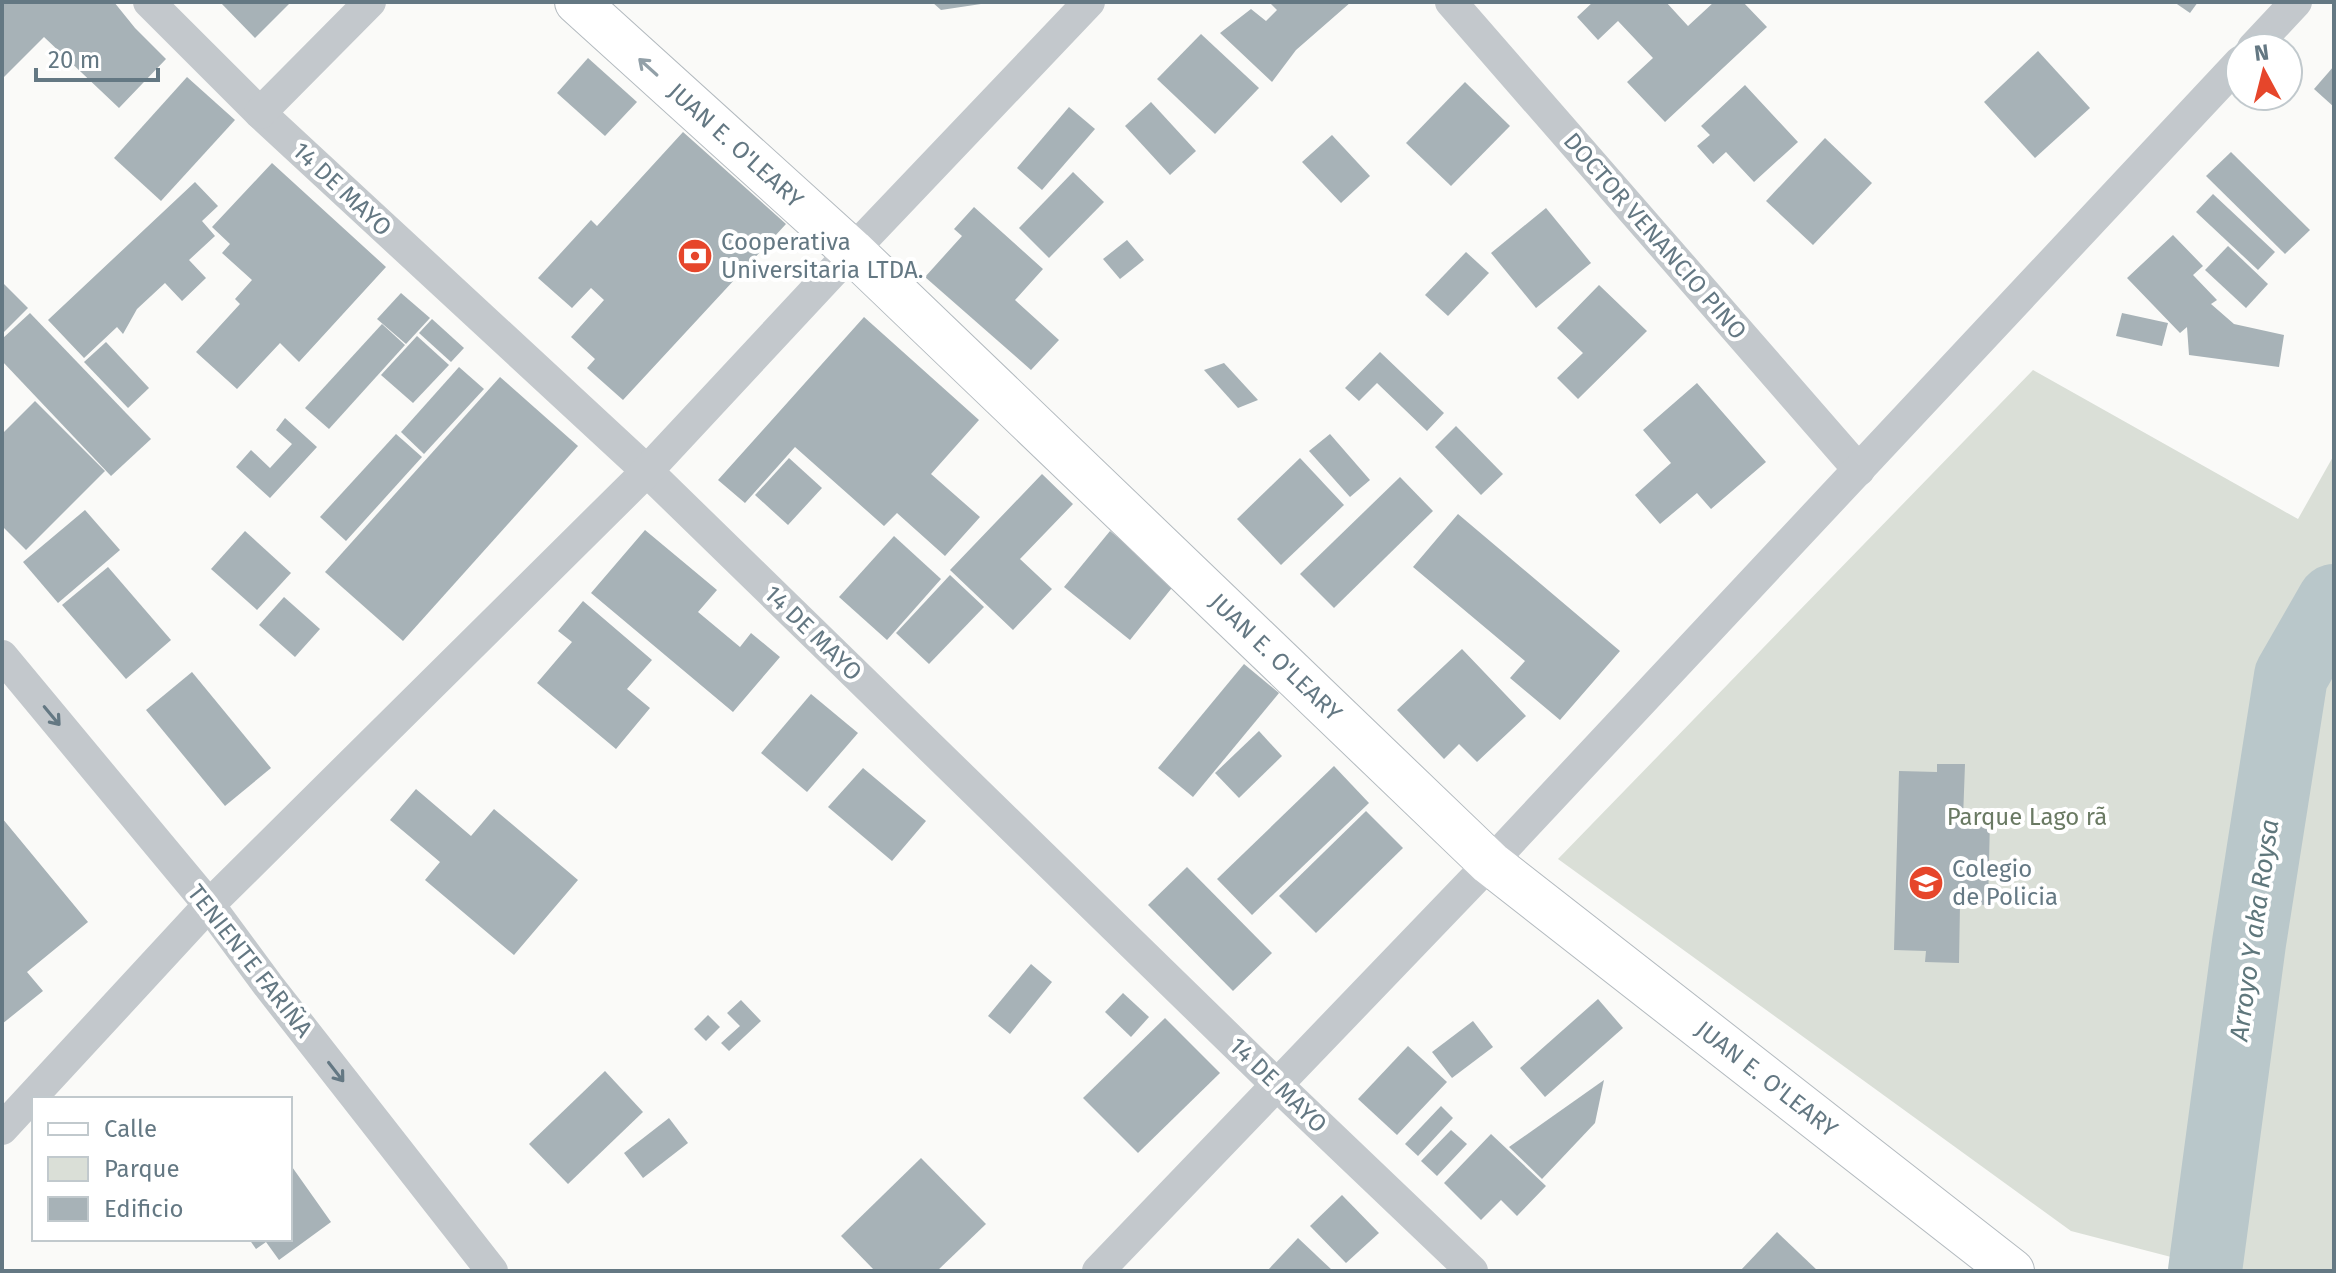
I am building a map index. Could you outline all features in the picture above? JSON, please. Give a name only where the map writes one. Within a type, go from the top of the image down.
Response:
[{"type":"street","name":"14 DE MAYO","points":[[149,2],[260,113],[647,471],[1472,1271]]},
{"type":"street","points":[[260,113],[370,2]]},
{"type":"street","name":"JUAN E. O'LEARY","points":[[577,2],[852,251],[1490,863],[2012,1271]]},
{"type":"street","points":[[2,1129],[209,905],[647,471],[1089,2]]},
{"type":"street","name":"DOCTOR VENANCIO PINO","points":[[1451,2],[1859,470]]},
{"type":"street","points":[[2268,32],[2296,2]]},
{"type":"street","points":[[1098,1271],[1490,863],[2224,79]]},
{"type":"street","name":"TENIENTE FARIÑA","points":[[2,656],[209,905],[492,1271]]},
{"type":"green space","name":"Parque Lago rã","points":[[2033,370],[2298,519],[2334,455],[2334,1271],[2225,1271],[2071,1231],[1558,859]]},
{"type":"building","points":[[2,2],[114,2],[166,59],[119,108],[44,37],[2,79]]},
{"type":"building","points":[[220,2],[291,2],[255,38]]},
{"type":"building","points":[[932,2],[981,2],[981,4],[941,10]]},
{"type":"building","points":[[1269,2],[1351,2],[1296,50],[1272,82],[1220,33],[1251,9],[1266,21],[1277,10]]},
{"type":"building","points":[[1593,2],[1666,2],[1688,26],[1714,2],[1743,2],[1767,27],[1665,122],[1627,82],[1653,58],[1618,21],[1598,40],[1577,17]]},
{"type":"building","points":[[2174,2],[2198,2],[2190,13]]},
{"type":"building","points":[[1201,34],[1259,88],[1215,134],[1157,79]]},
{"type":"building","points":[[2038,51],[2090,108],[2035,158],[1984,102]]},
{"type":"building","points":[[588,58],[637,102],[605,136],[557,93]]},
{"type":"building","points":[[2334,66],[2334,107],[2314,89]]},
{"type":"building","points":[[187,77],[235,120],[161,201],[114,158]]},
{"type":"building","points":[[1465,82],[1510,126],[1451,186],[1406,143]]},
{"type":"building","points":[[1745,85],[1798,142],[1754,182],[1726,152],[1713,164],[1697,146],[1710,135],[1701,126]]},
{"type":"building","points":[[1151,102],[1196,151],[1170,175],[1125,126]]},
{"type":"building","points":[[1069,107],[1095,129],[1042,190],[1017,168]]},
{"type":"building","points":[[683,132],[786,224],[623,400],[587,368],[595,359],[571,337],[604,300],[591,288],[572,308],[538,278],[591,220],[597,226]]},
{"type":"building","points":[[1332,135],[1370,176],[1341,203],[1302,162]]},
{"type":"building","points":[[1825,138],[1872,183],[1813,245],[1766,201]]},
{"type":"building","points":[[2231,152],[2310,230],[2285,254],[2206,176]]},
{"type":"building","points":[[272,163],[386,267],[299,362],[280,343],[237,389],[196,352],[240,304],[235,299],[252,280],[222,253],[230,244],[212,227]]},
{"type":"building","points":[[1073,172],[1104,202],[1049,258],[1019,228]]},
{"type":"building","points":[[195,182],[218,206],[202,221],[215,236],[189,260],[206,278],[182,301],[165,283],[137,309],[123,334],[117,327],[84,358],[48,320]]},
{"type":"building","points":[[2213,194],[2275,252],[2258,270],[2196,212]]},
{"type":"building","points":[[974,207],[1043,269],[1015,300],[1059,340],[1031,370],[925,277],[962,236],[954,229]]},
{"type":"building","points":[[1546,208],[1591,263],[1536,308],[1491,253]]},
{"type":"building","points":[[2173,235],[2203,266],[2193,275],[2217,300],[2211,304],[2234,324],[2284,335],[2279,367],[2189,355],[2187,327],[2180,333],[2127,278]]},
{"type":"building","points":[[1127,240],[1144,260],[1120,279],[1103,259]]},
{"type":"building","points":[[2228,246],[2268,284],[2246,308],[2205,270]]},
{"type":"building","points":[[1466,252],[1489,273],[1448,316],[1425,295]]},
{"type":"building","points":[[2,282],[28,308],[2,334]]},
{"type":"building","points":[[1599,285],[1647,331],[1578,399],[1557,378],[1583,353],[1557,328]]},
{"type":"building","points":[[401,293],[430,318],[406,344],[377,319]]},
{"type":"building","points":[[30,313],[151,439],[111,476],[2,361],[2,339]]},
{"type":"building","points":[[2122,313],[2168,323],[2162,346],[2116,336]]},
{"type":"building","points":[[864,317],[979,420],[931,474],[980,517],[945,556],[897,513],[884,526],[795,447],[745,503],[718,480]]},
{"type":"building","points":[[432,319],[464,348],[451,362],[419,333]]},
{"type":"building","points":[[382,324],[405,345],[329,429],[305,408]]},
{"type":"building","points":[[417,336],[449,365],[413,403],[381,375]]},
{"type":"building","points":[[106,342],[149,388],[128,408],[84,362]]},
{"type":"building","points":[[1380,352],[1444,413],[1427,431],[1377,383],[1359,401],[1345,388]]},
{"type":"building","points":[[1224,363],[1258,400],[1238,408],[1204,370]]},
{"type":"building","points":[[459,367],[484,389],[424,454],[401,432]]},
{"type":"building","points":[[500,377],[578,446],[403,641],[325,572]]},
{"type":"building","points":[[1697,383],[1766,462],[1711,509],[1697,493],[1660,524],[1635,495],[1671,463],[1643,430]]},
{"type":"building","points":[[35,401],[105,471],[26,550],[2,526],[2,434]]},
{"type":"building","points":[[285,418],[317,447],[270,498],[236,467],[251,450],[270,468],[292,444],[276,430]]},
{"type":"building","points":[[1456,426],[1503,474],[1481,495],[1435,447]]},
{"type":"building","points":[[396,434],[422,457],[346,541],[320,517]]},
{"type":"building","points":[[1330,434],[1370,480],[1350,497],[1309,451]]},
{"type":"building","points":[[789,458],[822,488],[788,525],[755,495]]},
{"type":"building","points":[[1300,458],[1344,505],[1281,565],[1237,519]]},
{"type":"building","points":[[1042,474],[1073,504],[1020,559],[1052,589],[1013,630],[950,570]]},
{"type":"building","points":[[1400,477],[1433,511],[1334,608],[1300,574]]},
{"type":"building","points":[[85,510],[120,550],[58,603],[23,562]]},
{"type":"building","points":[[1458,514],[1620,651],[1560,720],[1510,678],[1525,661],[1413,567]]},
{"type":"building","points":[[645,530],[717,590],[698,612],[740,647],[751,633],[780,657],[733,712],[591,593]]},
{"type":"building","points":[[245,531],[291,573],[257,610],[211,569]]},
{"type":"building","points":[[1110,531],[1175,584],[1130,640],[1064,587]]},
{"type":"building","points":[[894,536],[941,579],[887,640],[839,597]]},
{"type":"building","points":[[108,567],[171,640],[126,679],[62,605]]},
{"type":"building","points":[[950,575],[984,607],[929,664],[896,633]]},
{"type":"building","points":[[284,597],[320,629],[295,657],[259,625]]},
{"type":"building","points":[[583,601],[652,660],[627,689],[650,708],[616,749],[537,683],[572,642],[558,631]]},
{"type":"building","points":[[1462,649],[1526,716],[1477,762],[1459,744],[1444,759],[1397,710]]},
{"type":"building","points":[[1244,664],[1279,693],[1193,797],[1158,768]]},
{"type":"building","points":[[192,672],[271,768],[225,806],[146,710]]},
{"type":"building","points":[[811,694],[858,733],[807,792],[761,753]]},
{"type":"building","points":[[1259,731],[1282,756],[1239,798],[1215,773]]},
{"type":"building","points":[[1937,764],[1965,764],[1963,819],[1990,820],[1988,905],[1960,904],[1959,963],[1925,962],[1926,951],[1894,950],[1899,771],[1937,772]]},
{"type":"building","points":[[1334,766],[1369,803],[1252,915],[1217,879]]},
{"type":"building","points":[[863,768],[926,821],[892,861],[828,807]]},
{"type":"building","points":[[416,789],[471,836],[494,809],[578,880],[514,955],[425,880],[440,862],[390,820]]},
{"type":"building","points":[[1366,811],[1403,848],[1316,933],[1279,896]]},
{"type":"building","points":[[2,818],[88,922],[27,972],[43,991],[2,1024]]},
{"type":"building","points":[[1187,867],[1272,953],[1233,991],[1148,905]]},
{"type":"building","points":[[1031,964],[1052,982],[1010,1034],[988,1016]]},
{"type":"building","points":[[1123,993],[1149,1017],[1131,1037],[1105,1012]]},
{"type":"building","points":[[1598,999],[1623,1028],[1545,1097],[1520,1068]]},
{"type":"building","points":[[741,1000],[761,1021],[729,1051],[721,1043],[740,1026],[727,1013]]},
{"type":"building","points":[[708,1015],[720,1027],[706,1041],[694,1029]]},
{"type":"building","points":[[1165,1018],[1220,1073],[1138,1153],[1083,1098]]},
{"type":"building","points":[[1473,1021],[1493,1047],[1452,1078],[1432,1052]]},
{"type":"building","points":[[1408,1046],[1447,1082],[1397,1135],[1358,1099]]},
{"type":"building","points":[[605,1071],[643,1112],[568,1184],[529,1144]]},
{"type":"building","points":[[1604,1080],[1595,1123],[1542,1179],[1509,1147]]},
{"type":"building","points":[[1441,1106],[1453,1118],[1418,1156],[1405,1144]]},
{"type":"building","points":[[669,1118],[688,1143],[643,1178],[624,1153]]},
{"type":"building","points":[[1451,1130],[1467,1144],[1437,1176],[1421,1161]]},
{"type":"building","points":[[1491,1134],[1546,1186],[1517,1216],[1501,1200],[1481,1220],[1444,1183]]},
{"type":"building","points":[[921,1158],[986,1224],[937,1271],[875,1271],[841,1236]]},
{"type":"building","points":[[292,1167],[331,1222],[279,1260],[266,1242],[256,1249],[250,1241],[292,1241]]},
{"type":"building","points":[[1342,1195],[1379,1233],[1346,1263],[1310,1226]]},
{"type":"building","points":[[1777,1232],[1818,1271],[1740,1271]]},
{"type":"building","points":[[1298,1238],[1333,1271],[1267,1271]]},
{"type":"waterway","name":"Arroyo Y aka Roysa","points":[[2205,1271],[2249,943],[2291,676],[2334,601]]},
{"type":"place","name":"Cooperativa Universitaria LTDA.","points":[[695,256]]},
{"type":"place","name":"Colegio de Policia","points":[[1926,883]]}]
